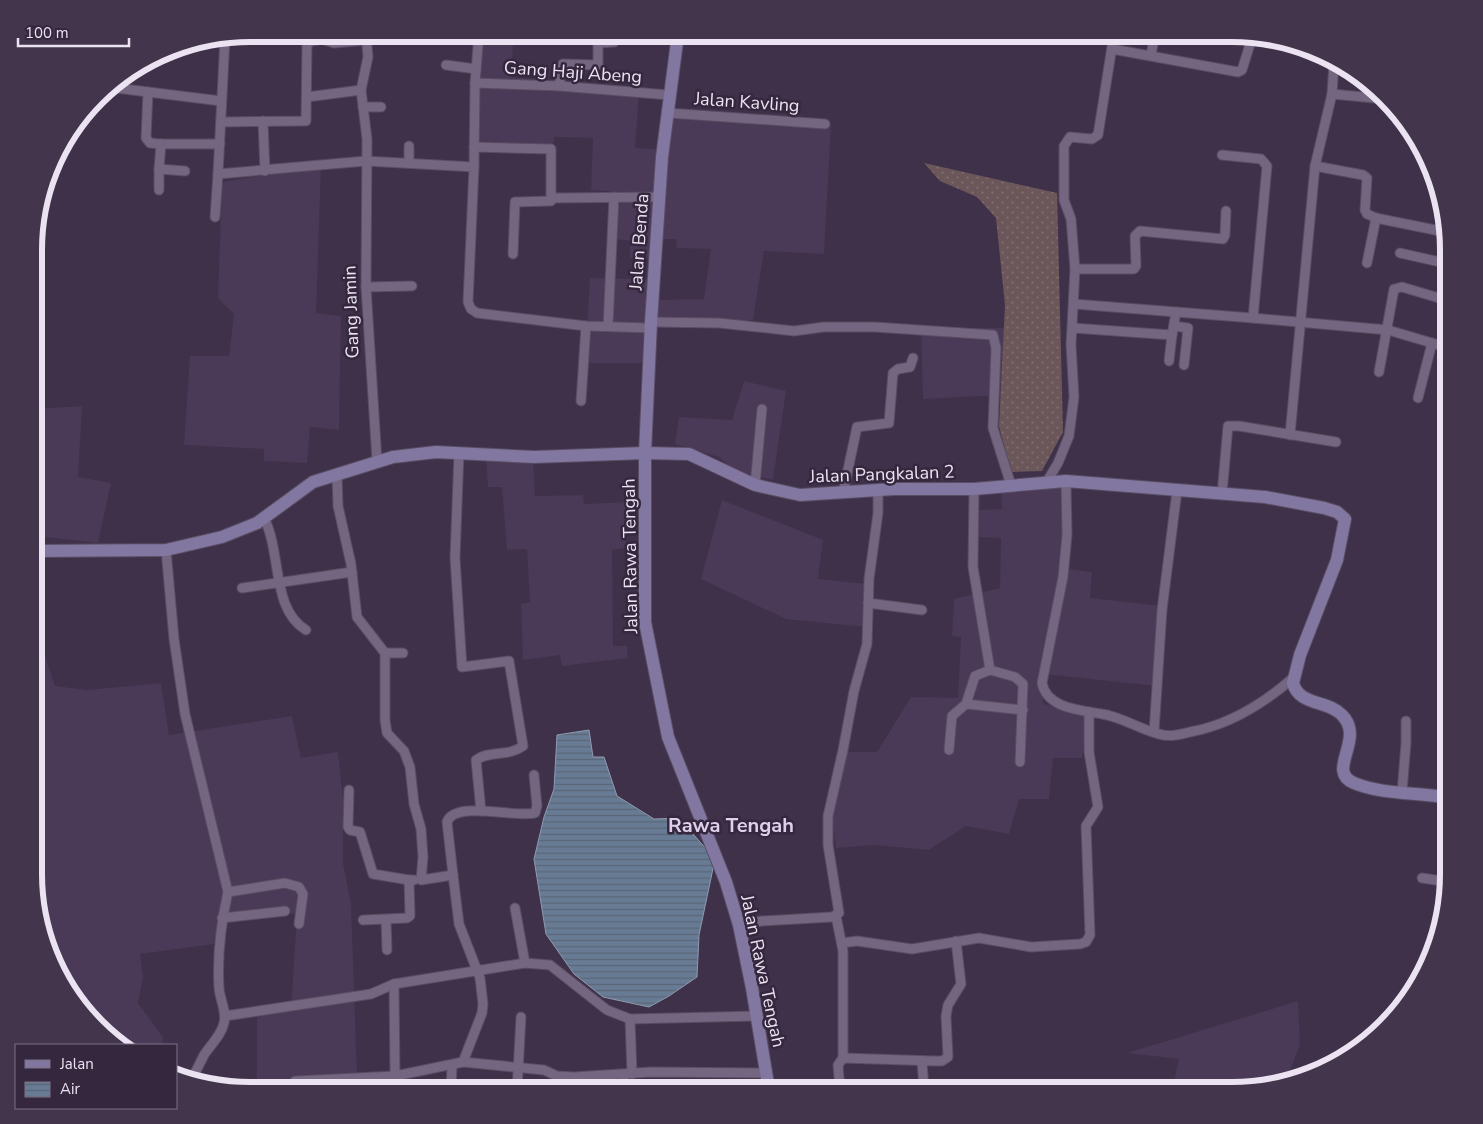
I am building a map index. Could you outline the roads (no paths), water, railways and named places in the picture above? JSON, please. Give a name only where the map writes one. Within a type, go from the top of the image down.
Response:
[{"type":"street","points":[[221,122],[306,121],[307,42]]},
{"type":"street","name":"Gang Jamin","points":[[366,42],[368,57],[361,90],[368,138],[366,161],[366,287],[377,461]]},
{"type":"street","points":[[478,42],[475,83],[474,167],[468,302],[471,309],[477,313],[586,326],[728,324],[794,331],[824,327],[875,327],[993,335],[996,348],[993,428],[1011,485]]},
{"type":"street","points":[[559,86],[562,65],[598,65],[598,42]]},
{"type":"street","name":"Jalan Benda","points":[[645,453],[660,197],[669,95],[677,42]]},
{"type":"street","points":[[1046,483],[1066,445],[1074,396],[1071,356],[1075,269],[1072,219],[1064,200],[1064,146],[1070,137],[1092,139],[1096,138],[1098,134],[1113,42]]},
{"type":"street","points":[[1151,55],[1154,42]]},
{"type":"street","points":[[1112,49],[1238,72],[1242,70],[1249,43]]},
{"type":"street","points":[[215,217],[225,44]]},
{"type":"street","points":[[446,65],[476,69]]},
{"type":"street","points":[[1290,435],[1315,166],[1332,94],[1334,68]]},
{"type":"street","name":"Gang Haji Abeng","points":[[475,83],[559,86],[669,95]]},
{"type":"street","points":[[120,88],[221,101]]},
{"type":"street","points":[[307,97],[361,90]]},
{"type":"street","points":[[148,92],[146,138],[150,143],[220,144]]},
{"type":"street","points":[[1332,94],[1374,98]]},
{"type":"street","points":[[363,107],[381,106]]},
{"type":"street","name":"Jalan Kavling","points":[[668,113],[825,124]]},
{"type":"street","points":[[263,121],[265,171]]},
{"type":"street","points":[[159,190],[161,144]]},
{"type":"street","points":[[408,163],[409,146]]},
{"type":"street","points":[[474,147],[550,148],[552,198],[550,202],[515,202],[513,254]]},
{"type":"street","points":[[1222,155],[1261,160],[1267,166],[1253,318]]},
{"type":"street","points":[[218,174],[366,161],[474,167]]},
{"type":"street","points":[[1315,166],[1363,175],[1367,178],[1365,210],[1368,214],[1376,218],[1440,231]]},
{"type":"street","points":[[159,169],[185,171]]},
{"type":"street","points":[[608,326],[614,197]]},
{"type":"street","points":[[552,198],[660,197]]},
{"type":"street","points":[[1075,269],[1134,269],[1136,266],[1135,236],[1140,231],[1223,239],[1225,235],[1226,211]]},
{"type":"street","points":[[1367,263],[1376,218]]},
{"type":"street","points":[[1400,253],[1440,262]]},
{"type":"street","points":[[366,287],[412,286]]},
{"type":"street","points":[[1380,372],[1394,289],[1397,287],[1440,298]]},
{"type":"street","points":[[1074,304],[1388,330],[1440,345]]},
{"type":"street","points":[[1169,361],[1176,312]]},
{"type":"street","points":[[581,401],[586,326]]},
{"type":"street","points":[[1073,328],[1173,331],[1188,328],[1184,365]]},
{"type":"street","points":[[1418,398],[1432,343]]},
{"type":"street","points":[[843,493],[857,427],[889,423],[893,373],[898,369],[910,367],[913,358]]},
{"type":"street","points":[[755,485],[762,409]]},
{"type":"street","points":[[1222,494],[1228,426],[1239,426],[1336,442]]},
{"type":"street","name":"Jalan Pangkalan 2","points":[[42,551],[166,550],[222,537],[248,527],[264,518],[313,482],[377,461],[412,454],[436,452],[502,457],[574,458],[645,453],[689,454],[755,485],[800,495],[974,488],[1066,481],[1264,497],[1313,506],[1344,516],[1346,523],[1337,560],[1293,678]]},
{"type":"street","points":[[459,453],[455,558],[462,667],[509,661],[523,746],[515,751],[484,756],[476,760],[481,811]]},
{"type":"street","name":"Jalan Rawa Tengah","points":[[645,453],[647,568],[644,608],[646,636],[668,737],[726,882],[740,924],[767,1082]]},
{"type":"street","points":[[337,475],[338,506],[352,572],[357,617],[385,652],[385,720],[387,733],[404,751],[410,767],[414,804],[421,829],[423,857],[421,880]]},
{"type":"street","points":[[1066,481],[1066,535],[1063,577],[1042,683],[1045,693],[1058,704],[1120,718],[1154,732],[1167,735],[1206,729],[1261,703],[1293,678]]},
{"type":"street","points":[[974,488],[972,567],[990,670]]},
{"type":"street","points":[[839,1082],[838,1065],[843,1058],[842,942],[836,916],[839,908],[828,845],[828,816],[854,691],[867,644],[868,579],[878,513],[878,491]]},
{"type":"street","points":[[1154,732],[1162,610],[1177,491]]},
{"type":"street","points":[[264,518],[269,527],[276,554],[279,584],[288,614],[296,624],[306,630]]},
{"type":"street","points":[[166,550],[174,640],[185,714],[228,892],[222,918],[218,972],[219,991],[225,1016],[220,1035],[205,1054],[195,1073]]},
{"type":"street","points":[[242,588],[352,572]]},
{"type":"street","points":[[868,604],[922,610]]},
{"type":"street","points":[[385,652],[403,653]]},
{"type":"street","points":[[949,750],[952,716],[966,704],[975,676],[990,670],[1021,680],[1023,684],[1020,762]]},
{"type":"street","points":[[1293,678],[1294,689],[1300,695],[1338,712],[1348,723],[1351,734],[1343,766],[1343,775],[1346,780],[1370,787],[1440,797]]},
{"type":"street","points":[[966,704],[1023,710]]},
{"type":"street","points":[[842,942],[857,941],[912,949],[979,938],[1031,947],[1080,944],[1089,939],[1086,826],[1098,807],[1089,752],[1090,712]]},
{"type":"street","points":[[1402,792],[1406,721]]},
{"type":"street","points":[[463,1062],[482,1013],[478,971],[459,924],[447,822],[449,816],[453,813],[481,811],[535,813],[537,806],[534,775]]},
{"type":"street","points":[[349,790],[348,827],[350,830],[360,832],[372,874],[409,880],[453,875]]},
{"type":"street","points":[[1422,878],[1440,881]]},
{"type":"street","points":[[363,920],[402,920],[410,916],[409,880]]},
{"type":"street","points":[[228,892],[285,884],[299,887],[303,894],[299,924]]},
{"type":"street","points":[[515,908],[525,963]]},
{"type":"street","points":[[222,918],[284,911]]},
{"type":"street","points":[[740,924],[836,916]]},
{"type":"street","points":[[386,920],[387,950]]},
{"type":"street","points":[[843,1058],[942,1061],[948,1057],[947,1010],[952,996],[961,984],[956,941]]},
{"type":"street","points":[[225,1016],[371,994],[394,984],[525,963],[550,965],[607,1010],[630,1019],[756,1016]]},
{"type":"street","points":[[394,984],[395,1076]]},
{"type":"street","points":[[517,1082],[521,1017]]},
{"type":"street","points":[[626,1082],[628,1074],[630,1019]]},
{"type":"street","points":[[922,1061],[923,1082]]},
{"type":"street","points":[[295,1081],[395,1076],[463,1062],[544,1070],[557,1076],[574,1077],[683,1071],[766,1074]]},
{"type":"street","points":[[451,1082],[452,1065]]},
{"type":"water","points":[[589,730],[593,757],[604,757],[617,796],[654,819],[679,818],[715,859],[699,935],[697,977],[649,1007],[603,997],[574,974],[546,934],[534,859],[544,817],[554,789],[557,735]]},
{"type":"district","name":"Rawa Tengah","points":[[731,825]]}]
